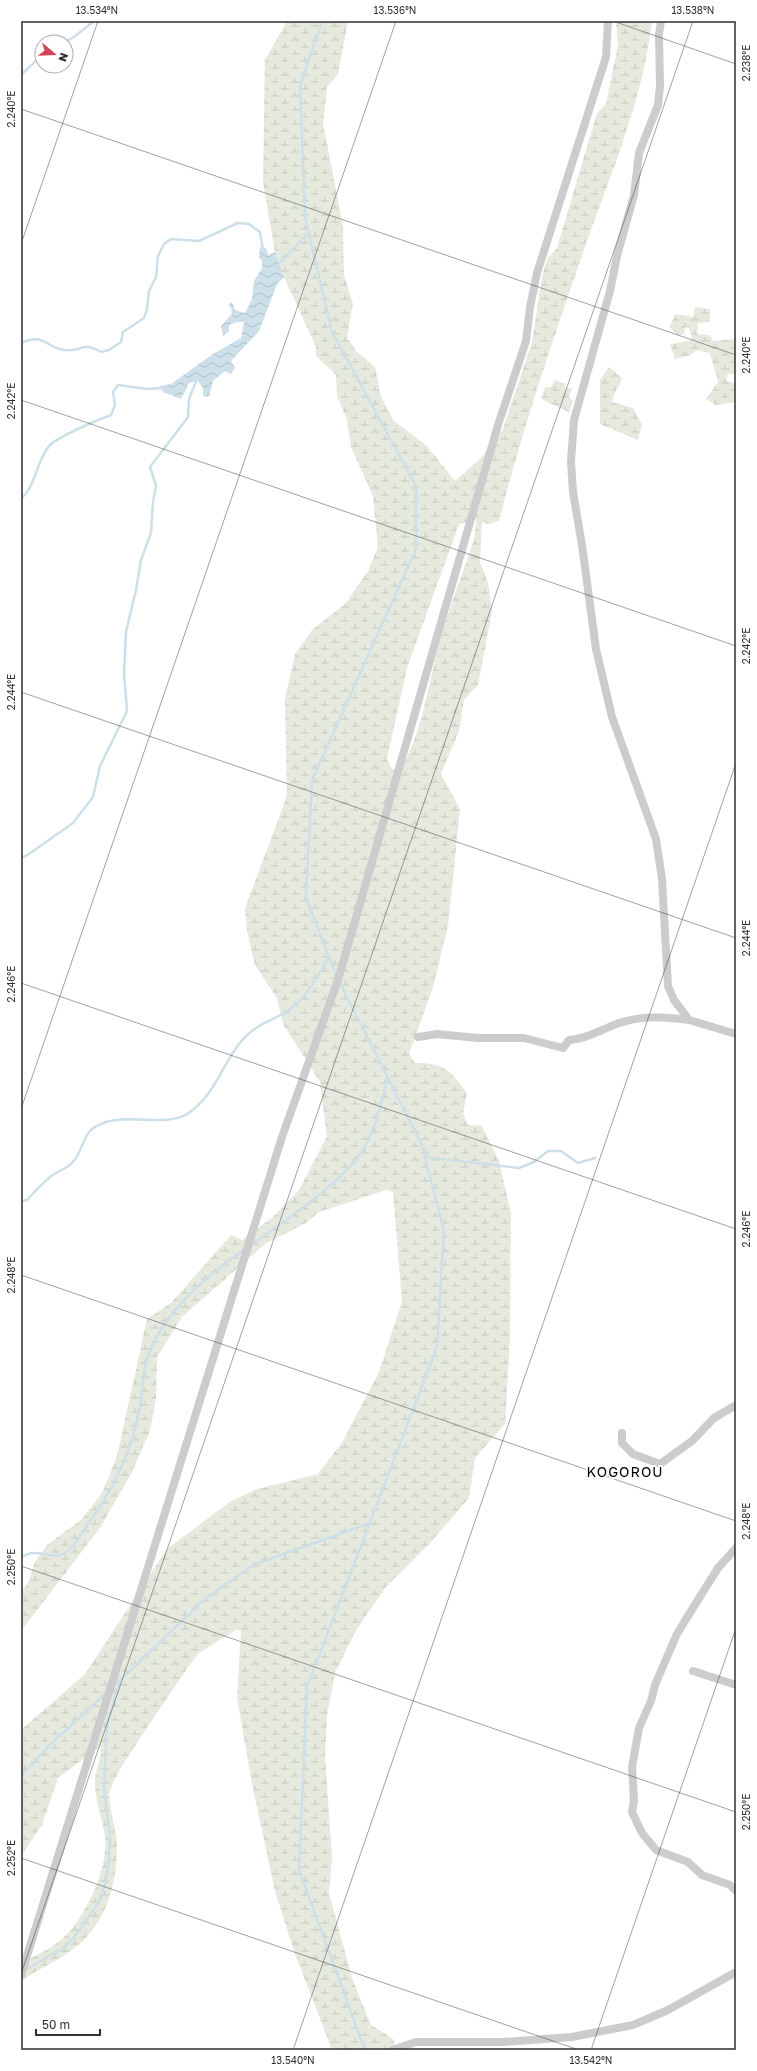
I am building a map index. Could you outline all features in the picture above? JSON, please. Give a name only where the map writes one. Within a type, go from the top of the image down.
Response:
[{"type":"street","points":[[21,1975],[282,1136],[338,980],[498,425],[526,341],[530,307],[537,273],[606,57],[608,21]]},
{"type":"street","points":[[660,21],[660,86],[658,105],[639,153],[634,195],[617,256],[610,291],[574,420],[571,462],[572,492],[582,545],[596,649],[612,717],[656,839],[662,879],[668,986],[674,1000],[689,1020]]},
{"type":"street","points":[[418,1037],[437,1034],[478,1038],[524,1038],[563,1048],[570,1040],[586,1038],[602,1030],[635,1019],[652,1016],[689,1020],[736,1034]]},
{"type":"street","points":[[622,1433],[622,1444],[633,1454],[660,1464],[692,1441],[714,1418],[736,1405]]},
{"type":"street","points":[[736,1548],[718,1568],[676,1636],[655,1685],[651,1701],[639,1728],[632,1767],[634,1801],[632,1812],[642,1833],[656,1850],[688,1862],[702,1875],[730,1886],[736,1890]]},
{"type":"street","points":[[692,1671],[736,1685]]},
{"type":"street","points":[[392,2050],[416,2042],[504,2042],[572,2037],[633,2025],[668,2010],[736,1972]]},
{"type":"green space","points":[[287,21],[348,21],[338,74],[327,87],[323,123],[343,226],[344,275],[353,304],[347,337],[356,351],[375,367],[381,397],[394,421],[427,446],[455,481],[482,457],[503,429],[532,342],[542,277],[547,259],[557,248],[597,113],[606,104],[618,45],[616,21],[652,21],[642,78],[626,133],[587,241],[540,380],[518,450],[499,521],[488,524],[482,521],[480,562],[488,583],[492,611],[478,685],[464,700],[459,731],[441,774],[460,809],[448,926],[433,987],[409,1054],[415,1063],[434,1064],[451,1073],[467,1093],[463,1113],[468,1125],[482,1126],[499,1161],[511,1213],[510,1339],[505,1424],[475,1458],[469,1498],[431,1542],[385,1588],[355,1632],[335,1673],[327,1715],[325,1756],[332,1858],[329,1893],[352,1978],[371,2025],[393,2039],[397,2050],[332,2050],[294,1951],[275,1891],[252,1784],[237,1697],[241,1631],[236,1630],[199,1653],[124,1762],[115,1779],[109,1796],[117,1839],[116,1861],[111,1892],[99,1921],[90,1934],[65,1955],[21,1981],[21,1963],[53,1946],[72,1929],[80,1918],[100,1876],[105,1848],[105,1836],[95,1785],[101,1746],[58,1778],[42,1825],[21,1856],[21,1730],[85,1674],[167,1549],[231,1501],[257,1489],[318,1474],[343,1441],[379,1372],[402,1302],[393,1192],[386,1190],[319,1212],[306,1223],[265,1244],[182,1317],[157,1357],[156,1399],[150,1431],[132,1472],[100,1528],[21,1631],[21,1592],[28,1583],[35,1562],[47,1545],[82,1519],[103,1491],[117,1456],[147,1319],[171,1303],[231,1235],[242,1240],[273,1217],[299,1190],[327,1136],[320,1082],[283,1024],[277,998],[255,965],[247,931],[245,908],[287,796],[285,699],[295,654],[312,630],[345,604],[368,571],[378,547],[373,496],[351,447],[347,420],[337,396],[336,375],[316,356],[316,347],[284,277],[275,252],[263,182],[265,60]],"holes":[[[476,519],[472,547],[443,629],[416,736],[401,769],[392,769],[387,759],[407,668],[459,524]]]},
{"type":"green space","points":[[695,307],[710,309],[710,322],[698,323],[697,334],[710,335],[713,341],[736,339],[736,374],[728,374],[726,380],[733,383],[736,382],[736,402],[716,405],[706,399],[718,382],[710,353],[697,350],[690,355],[675,359],[670,344],[690,341],[692,337],[689,328],[685,327],[684,334],[678,335],[669,327],[676,314],[693,317]]},
{"type":"green space","points":[[609,367],[622,378],[612,402],[633,408],[642,425],[638,440],[600,424],[600,380]]},
{"type":"green space","points":[[555,380],[565,384],[565,388],[572,388],[569,397],[573,401],[569,412],[541,399],[545,387],[551,387]]},
{"type":"water","points":[[260,247],[266,248],[268,255],[275,252],[284,277],[277,284],[259,331],[231,361],[235,368],[231,374],[225,371],[213,381],[209,397],[203,396],[203,388],[198,381],[189,383],[181,399],[163,392],[160,386],[171,384],[213,354],[241,338],[244,322],[237,322],[229,325],[229,331],[223,336],[221,326],[232,314],[231,308],[228,305],[232,302],[235,310],[245,313],[252,299],[254,281],[262,268],[262,260],[259,258]]},
{"type":"waterway","points":[[74,37],[94,21]]},
{"type":"waterway","points":[[322,21],[300,86],[305,217],[332,332],[416,486],[416,549],[312,780],[306,898],[337,977]]},
{"type":"waterway","points":[[21,75],[34,63]]},
{"type":"waterway","points":[[21,343],[35,339],[41,340],[59,349],[76,350],[89,347],[101,352],[109,350],[121,342],[123,332],[144,318],[147,309],[149,291],[156,277],[158,256],[164,244],[171,239],[199,241],[238,223],[249,224],[260,232],[263,250]]},
{"type":"waterway","points":[[278,265],[309,232]]},
{"type":"waterway","points":[[21,857],[26,856],[73,823],[93,797],[100,766],[127,711],[124,674],[126,632],[136,590],[141,560],[151,533],[153,502],[156,486],[150,467],[188,417],[189,399],[197,379]]},
{"type":"waterway","points":[[21,499],[31,485],[42,458],[50,445],[88,424],[111,415],[115,405],[113,392],[118,385],[147,389],[163,388]]},
{"type":"waterway","points":[[21,1201],[27,1200],[50,1177],[71,1164],[76,1158],[87,1135],[97,1125],[126,1119],[168,1120],[187,1114],[196,1107],[210,1091],[233,1053],[245,1037],[257,1027],[289,1010],[295,1005],[312,986],[329,957]]},
{"type":"waterway","points":[[340,983],[421,1143],[444,1230],[437,1347],[307,1687],[299,1870],[365,2050]]},
{"type":"waterway","points":[[250,1246],[327,1189],[353,1163],[368,1142],[378,1115],[388,1078]]},
{"type":"waterway","points":[[425,1157],[519,1168],[534,1162],[548,1151],[561,1151],[578,1163],[595,1158]]},
{"type":"waterway","points":[[21,1557],[32,1553],[61,1555],[69,1550],[76,1542],[108,1493],[122,1466],[132,1438],[140,1407],[147,1359],[157,1337],[166,1322],[189,1295],[202,1282],[244,1250]]},
{"type":"waterway","points":[[113,1687],[204,1600],[253,1565],[370,1523]]},
{"type":"waterway","points":[[25,1970],[63,1948],[76,1935],[99,1902],[106,1882],[110,1835],[104,1790],[107,1723],[120,1681]]},
{"type":"waterway","points":[[21,1776],[53,1742],[105,1694]]},
{"type":"district","name":"KOGOROU","points":[[625,1471]]}]
